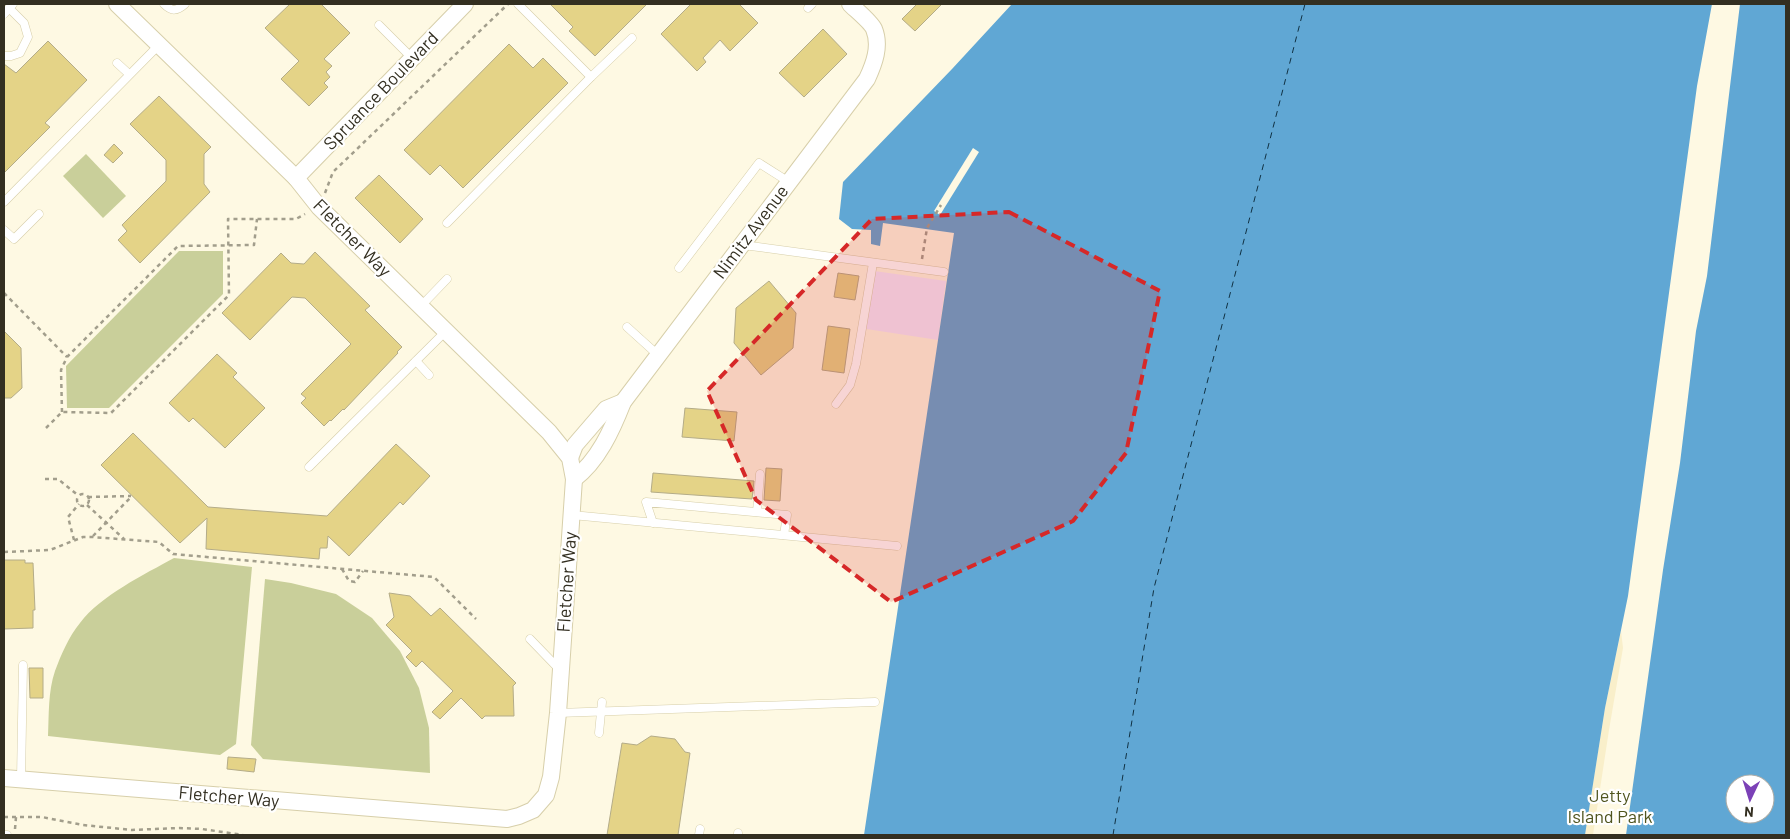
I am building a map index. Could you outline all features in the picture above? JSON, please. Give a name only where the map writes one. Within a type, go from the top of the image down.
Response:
[{"type":"street","name":"Spruance Boulevard","points":[[296,178],[466,4]]},
{"type":"street","name":"Nimitz Avenue","points":[[574,480],[585,471],[612,429],[623,402],[867,79],[875,60],[876,44],[874,29],[851,4]]},
{"type":"street","name":"Fletcher Way","points":[[4,778],[507,819],[533,810],[546,795],[551,777],[558,713],[572,515],[574,480],[570,458],[549,432],[319,207],[296,178],[159,46],[124,8]]},
{"type":"street","name":"Nimitz Avenue","points":[[570,458],[575,445],[606,409],[623,402]]},
{"type":"lane","points":[[164,4],[174,11],[185,4]]},
{"type":"lane","points":[[518,4],[591,77]]},
{"type":"lane","points":[[4,56],[20,53],[28,37],[24,23],[9,8]]},
{"type":"lane","points":[[379,25],[412,58]]},
{"type":"lane","points":[[447,223],[632,38]]},
{"type":"lane","points":[[4,202],[129,74],[159,46]]},
{"type":"lane","points":[[117,63],[129,74]]},
{"type":"lane","points":[[680,268],[759,164],[788,182]]},
{"type":"lane","points":[[4,230],[14,240],[39,214]]},
{"type":"lane","points":[[741,245],[944,272]]},
{"type":"lane","points":[[836,404],[850,385],[856,364],[872,263]]},
{"type":"lane","points":[[421,306],[447,279]]},
{"type":"lane","points":[[627,327],[658,355]]},
{"type":"lane","points":[[310,467],[446,331]]},
{"type":"lane","points":[[416,361],[429,375]]},
{"type":"lane","points":[[757,512],[760,474]]},
{"type":"lane","points":[[653,523],[646,502],[787,515],[784,535]]},
{"type":"lane","points":[[572,515],[897,546]]},
{"type":"lane","points":[[530,639],[561,671]]},
{"type":"lane","points":[[21,779],[23,665]]},
{"type":"lane","points":[[558,713],[602,706],[875,702]]},
{"type":"lane","points":[[599,734],[602,706]]},
{"type":"path","points":[[46,428],[62,412],[111,413],[229,295],[228,219],[296,219],[319,207],[334,172],[508,4]]},
{"type":"path","points":[[920,269],[927,228],[941,205]]},
{"type":"path","points":[[62,412],[61,370],[67,356],[178,246],[254,245],[257,219]]},
{"type":"path","points":[[4,293],[67,356]]},
{"type":"path","points":[[45,479],[58,479],[79,496]]},
{"type":"path","points":[[79,496],[84,494],[88,497],[132,496],[92,537]]},
{"type":"path","points":[[79,496],[77,499],[79,504]]},
{"type":"path","points":[[87,505],[88,497]]},
{"type":"path","points":[[79,504],[87,505],[124,539]]},
{"type":"path","points":[[74,540],[68,517],[79,504]]},
{"type":"path","points":[[4,552],[50,550],[60,548],[83,537],[92,537],[159,542],[173,554],[434,577],[476,619]]},
{"type":"path","points":[[342,569],[349,581],[355,582],[363,571]]},
{"type":"path","points":[[4,818],[42,817],[83,825],[132,830],[202,829],[243,835]]},
{"type":"path","points":[[14,835],[16,818]]},
{"type":"highlighted area","points":[[1009,212],[1160,291],[1126,453],[1073,521],[891,602],[756,500],[707,391],[872,219]]},
{"type":"shaded area","points":[[867,270],[946,281],[938,340],[860,328]]},
{"type":"green space","points":[[86,154],[126,196],[103,218],[63,176]]},
{"type":"green space","points":[[179,251],[223,251],[223,294],[109,408],[67,408],[66,366]]},
{"type":"green space","points":[[174,558],[252,567],[236,744],[220,755],[48,736],[49,703],[55,671],[76,628],[89,613],[111,595]]},
{"type":"green space","points":[[265,579],[336,594],[372,618],[400,651],[419,688],[429,728],[430,773],[263,759],[251,745]]},
{"type":"sand","points":[[1621,631],[1623,648],[1593,835],[1585,835],[1605,708]]},
{"type":"water","points":[[1012,4],[1712,4],[1697,86],[1628,596],[1605,708],[1585,835],[864,835],[954,233],[883,223],[880,246],[871,244],[871,230],[852,229],[839,219],[843,182]]},
{"type":"water","points":[[1740,4],[1786,4],[1786,835],[1626,835],[1680,463],[1696,331],[1707,276]]},
{"type":"pier","points":[[973,148],[979,152],[940,215],[934,211]]},
{"type":"building","points":[[290,4],[321,4],[350,33],[324,59],[332,66],[326,72],[330,77],[324,83],[328,87],[309,106],[281,79],[299,61],[265,28]]},
{"type":"building","points":[[550,4],[647,4],[595,56],[569,31],[573,27]]},
{"type":"building","points":[[691,4],[739,4],[758,23],[730,51],[720,40],[703,58],[706,62],[697,71],[661,34]]},
{"type":"building","points":[[917,4],[942,4],[915,31],[902,19]]},
{"type":"building","points":[[823,29],[847,54],[804,97],[779,73]]},
{"type":"building","points":[[48,41],[87,80],[45,123],[50,127],[4,173],[4,64],[16,73]]},
{"type":"building","points":[[509,44],[533,68],[543,58],[568,83],[463,188],[440,165],[430,175],[404,150]]},
{"type":"building","points":[[159,96],[211,147],[204,154],[204,184],[210,192],[140,263],[118,240],[127,231],[122,225],[166,181],[166,160],[130,124]]},
{"type":"building","points":[[114,144],[123,153],[113,163],[104,155]]},
{"type":"building","points":[[379,175],[423,219],[400,243],[355,198]]},
{"type":"building","points":[[315,252],[370,306],[365,310],[402,347],[344,410],[324,426],[301,403],[306,398],[301,394],[351,344],[305,298],[292,297],[250,340],[222,313],[281,253],[291,263],[304,264]]},
{"type":"building","points":[[838,273],[859,276],[855,300],[834,297]]},
{"type":"building","points":[[769,281],[796,313],[793,348],[761,375],[734,343],[736,308]]},
{"type":"building","points":[[828,326],[850,329],[844,373],[822,370]]},
{"type":"building","points":[[4,331],[21,348],[22,388],[11,398],[4,398]]},
{"type":"building","points":[[217,354],[237,373],[233,377],[265,408],[225,448],[193,418],[189,422],[169,403]]},
{"type":"building","points":[[685,408],[737,412],[734,441],[682,437]]},
{"type":"building","points":[[133,433],[208,507],[327,516],[396,444],[430,476],[403,505],[400,502],[349,556],[328,536],[327,548],[320,548],[319,559],[206,549],[207,518],[180,543],[101,465]]},
{"type":"building","points":[[766,468],[782,469],[780,501],[764,500]]},
{"type":"building","points":[[653,473],[754,481],[752,499],[651,492]]},
{"type":"building","points":[[4,560],[25,560],[25,563],[33,563],[35,610],[33,610],[33,628],[4,629]]},
{"type":"building","points":[[389,593],[410,596],[431,616],[440,608],[516,683],[513,686],[514,716],[485,716],[482,719],[461,698],[440,719],[432,712],[453,691],[422,661],[416,667],[406,657],[412,651],[386,625],[394,617]]},
{"type":"building","points":[[29,668],[43,668],[43,698],[30,698]]},
{"type":"building","points":[[651,736],[675,739],[685,752],[690,753],[678,835],[607,835],[622,743],[637,745]]},
{"type":"building","points":[[228,757],[256,759],[254,772],[227,769]]},
{"type":"ferry route","points":[[1113,835],[1154,588],[1305,4]]},
{"type":"park label","name":"Jetty Island Park","points":[[1610,806]]}]
